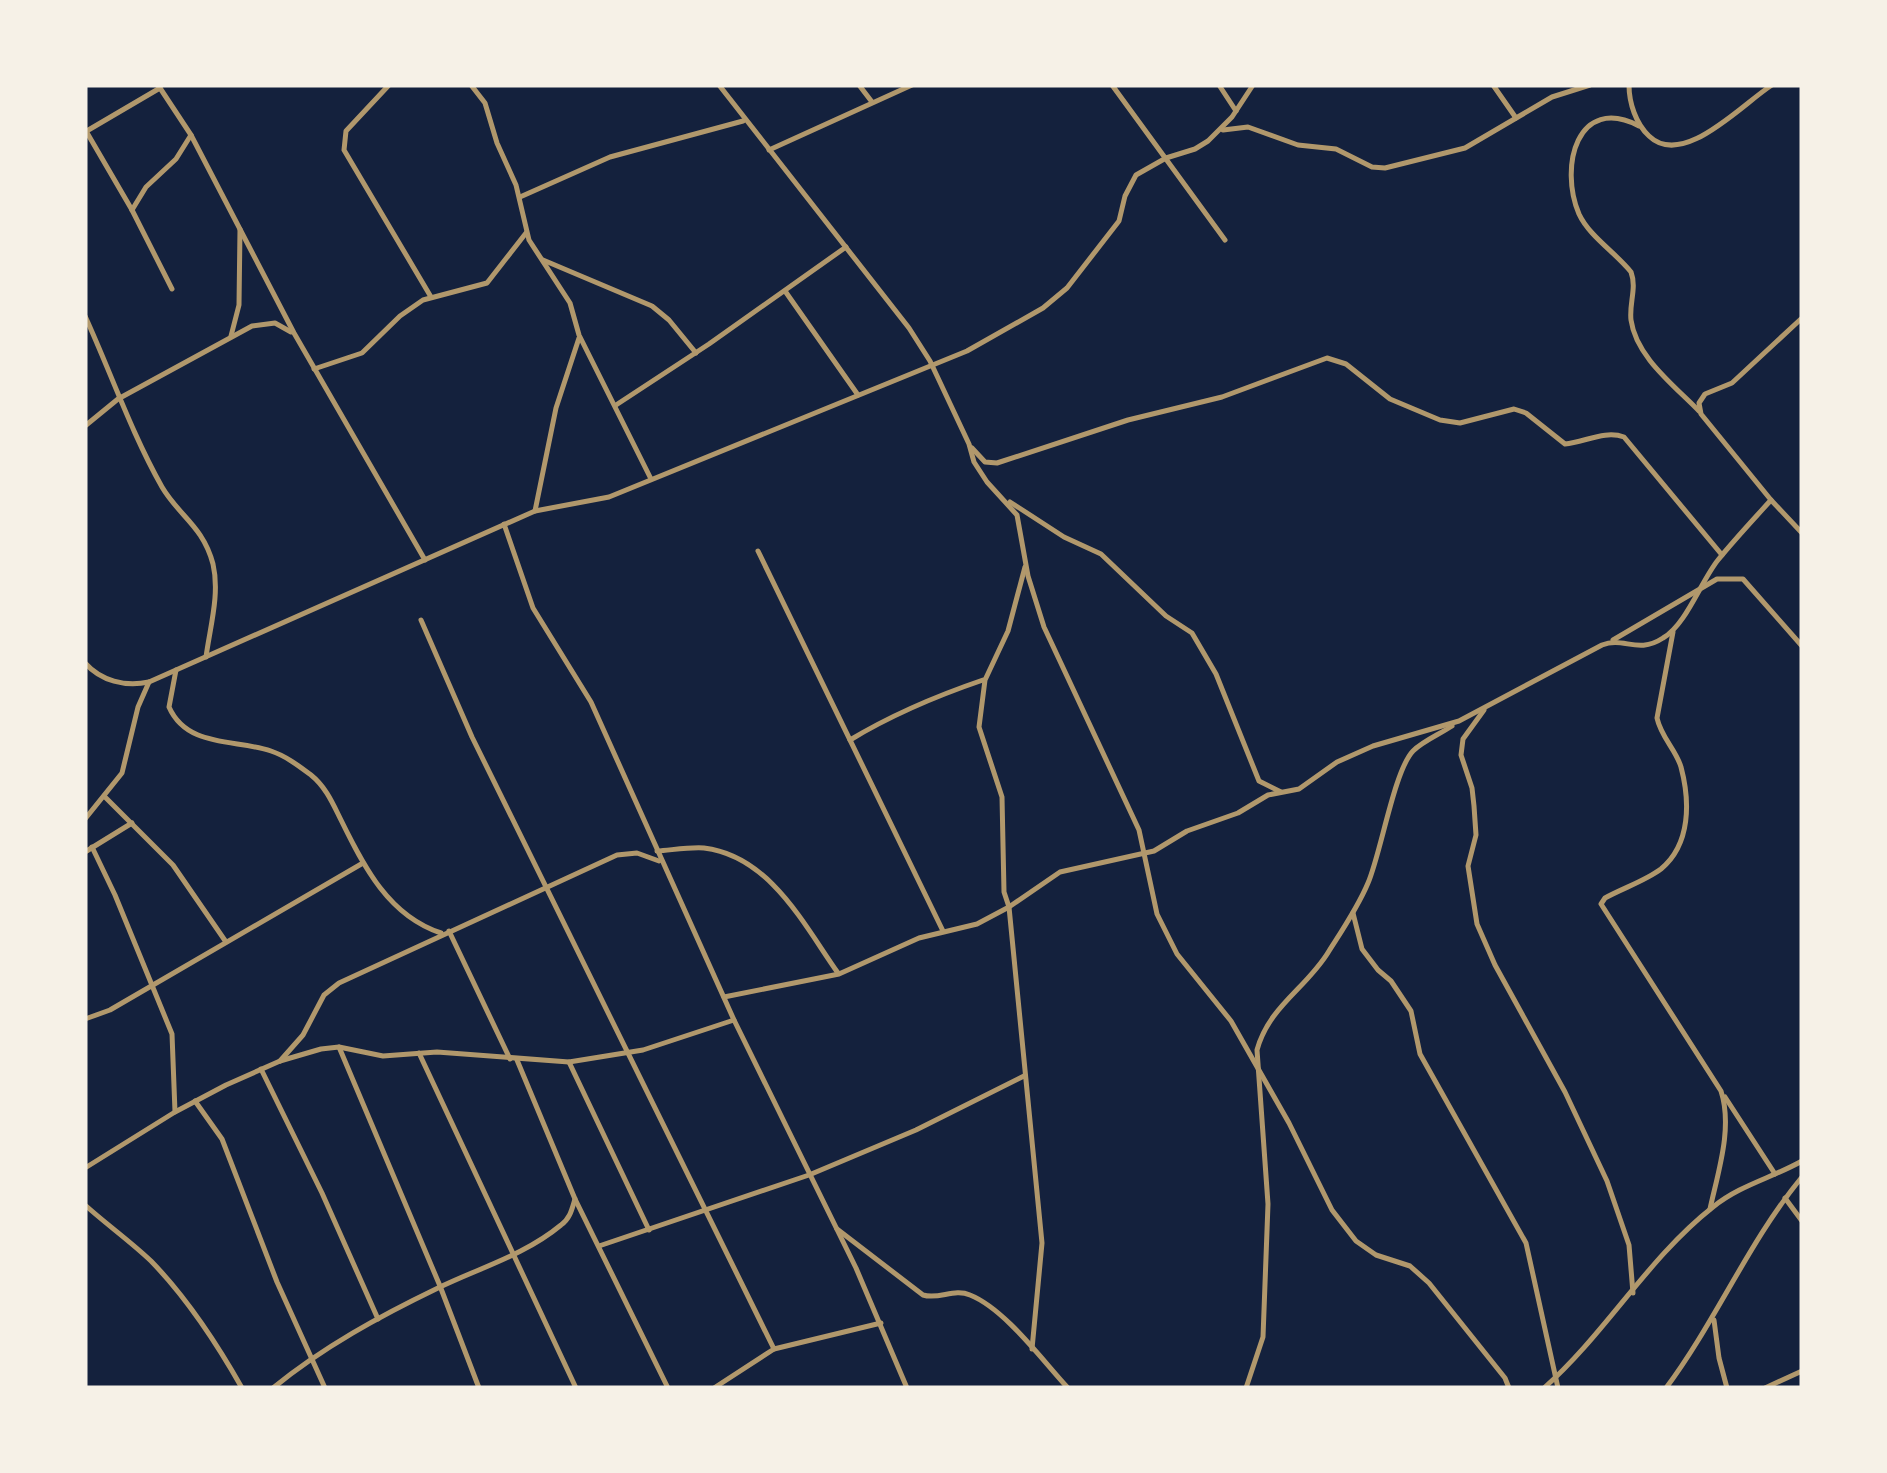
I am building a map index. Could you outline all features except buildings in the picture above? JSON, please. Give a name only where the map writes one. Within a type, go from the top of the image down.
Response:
[{"type":"street","points":[[389,85],[346,131],[344,150],[431,297]]},
{"type":"street","points":[[471,85],[484,103],[520,197],[526,233],[570,303],[580,335],[652,480]]},
{"type":"street","points":[[719,85],[909,328],[933,368],[980,472],[1017,515],[1044,627],[1139,830],[1158,914],[1177,954],[1231,1021],[1289,1122],[1332,1210],[1356,1240],[1376,1255],[1410,1266],[1429,1282],[1509,1388]]},
{"type":"street","points":[[858,85],[872,102]]},
{"type":"street","points":[[769,150],[912,85]]},
{"type":"street","points":[[1112,85],[1225,240]]},
{"type":"street","points":[[1218,85],[1236,110]]},
{"type":"street","points":[[85,663],[93,672],[116,682],[149,682],[535,510],[600,500],[933,368],[1043,308],[1067,288],[1119,222],[1125,196],[1136,175],[1166,158],[1195,149],[1220,130],[1253,85]]},
{"type":"street","points":[[1493,85],[1516,118]]},
{"type":"street","points":[[1220,130],[1265,130],[1298,144],[1321,145],[1372,167],[1385,168],[1465,148],[1567,87],[1590,85]]},
{"type":"street","points":[[1621,85],[1640,126],[1653,141],[1667,147],[1689,143],[1714,129],[1772,85]]},
{"type":"street","points":[[1629,85],[1629,96]]},
{"type":"street","points":[[172,289],[86,131],[159,87],[191,135],[294,333],[425,560]]},
{"type":"street","points":[[1640,126],[1622,118],[1609,118],[1582,133],[1569,164],[1580,215],[1631,272],[1635,283],[1631,322],[1652,362],[1802,532]]},
{"type":"street","points":[[520,197],[610,156],[745,120]]},
{"type":"street","points":[[132,210],[146,187],[176,159],[191,135]]},
{"type":"street","points":[[230,337],[240,305],[239,226]]},
{"type":"street","points":[[314,369],[362,353],[400,316],[431,297],[487,283],[526,233]]},
{"type":"street","points":[[616,405],[846,247]]},
{"type":"street","points":[[540,259],[652,306],[696,353]]},
{"type":"street","points":[[785,291],[859,395]]},
{"type":"street","points":[[85,316],[118,399],[165,492],[192,521],[211,557],[216,595],[206,656]]},
{"type":"street","points":[[1700,412],[1699,404],[1705,394],[1732,382],[1802,318]]},
{"type":"street","points":[[85,426],[118,399],[252,326],[267,323],[294,333]]},
{"type":"street","points":[[535,510],[556,408],[580,335]]},
{"type":"street","points":[[969,444],[985,462],[997,464],[1128,420],[1222,397],[1328,358],[1346,364],[1390,398],[1440,420],[1460,423],[1514,409],[1526,413],[1565,444],[1612,433],[1624,437],[1722,555]]},
{"type":"street","points":[[1610,642],[1642,648],[1664,638],[1674,629],[1722,555],[1770,500]]},
{"type":"street","points":[[1007,501],[1064,537],[1101,554],[1166,616],[1192,634],[1232,708],[1259,782],[1282,793]]},
{"type":"street","points":[[504,524],[533,608],[591,702],[734,1020],[908,1388]]},
{"type":"street","points":[[758,551],[943,930]]},
{"type":"street","points":[[1026,562],[1008,630],[984,680],[979,727],[1002,797],[1004,892],[1009,907],[1042,1243],[1032,1349]]},
{"type":"street","points":[[1246,1388],[1264,1337],[1268,1204],[1258,1050],[1270,1017],[1322,963],[1353,912],[1368,882],[1403,766],[1414,749],[1700,588],[1729,576],[1743,579],[1802,646]]},
{"type":"street","points":[[421,620],[546,889],[774,1349]]},
{"type":"street","points":[[1674,629],[1658,718],[1659,729],[1680,764],[1687,799],[1682,837],[1662,868],[1600,904],[1775,1174]]},
{"type":"street","points":[[176,670],[169,707],[183,727],[212,740],[272,751],[315,778],[363,863],[411,921],[445,932],[513,1060],[668,1388]]},
{"type":"street","points":[[850,740],[906,708],[984,680]]},
{"type":"street","points":[[85,819],[122,772],[138,707],[149,682]]},
{"type":"street","points":[[1486,708],[1463,739],[1461,755],[1474,806],[1476,835],[1468,866],[1477,924],[1607,1181],[1628,1245],[1633,1293]]},
{"type":"street","points":[[724,996],[839,974],[907,942],[976,924],[1060,872],[1145,854],[1187,831],[1238,813],[1268,795],[1314,781],[1337,762],[1373,746],[1458,721]]},
{"type":"street","points":[[104,796],[173,865],[226,942]]},
{"type":"street","points":[[132,823],[88,850],[152,985],[174,1042],[175,1112]]},
{"type":"street","points":[[657,851],[704,848],[748,864],[781,893],[839,974]]},
{"type":"street","points":[[280,1061],[303,1034],[318,1003],[331,988],[617,855],[637,853],[662,862]]},
{"type":"street","points":[[85,1007],[88,1018],[363,863]]},
{"type":"street","points":[[1353,912],[1362,949],[1411,1011],[1420,1054],[1526,1243],[1558,1388]]},
{"type":"street","points":[[85,1168],[195,1101],[260,1069],[321,1048],[339,1047],[383,1056],[419,1052],[569,1062],[628,1054],[734,1020]]},
{"type":"street","points":[[339,1047],[479,1388]]},
{"type":"street","points":[[419,1052],[576,1388]]},
{"type":"street","points":[[569,1062],[648,1230]]},
{"type":"street","points":[[260,1069],[322,1193],[378,1319]]},
{"type":"street","points":[[599,1246],[809,1175],[916,1130],[1024,1076]]},
{"type":"street","points":[[1710,1209],[1725,1133],[1721,1091]]},
{"type":"street","points":[[195,1101],[222,1139],[277,1282],[324,1388]]},
{"type":"street","points":[[1544,1388],[1710,1209],[1743,1187],[1802,1161]]},
{"type":"street","points":[[1666,1388],[1714,1317],[1784,1198],[1802,1177]]},
{"type":"street","points":[[1784,1198],[1802,1221]]},
{"type":"street","points":[[273,1388],[311,1357],[440,1286],[482,1270],[565,1222],[576,1199]]},
{"type":"street","points":[[85,1205],[150,1260],[182,1296],[242,1388]]},
{"type":"street","points":[[835,1227],[923,1295],[934,1298],[961,1292],[995,1310],[1068,1388]]},
{"type":"street","points":[[1714,1317],[1727,1388]]},
{"type":"street","points":[[714,1388],[774,1349],[880,1323]]},
{"type":"street","points":[[1765,1388],[1802,1371]]}]
